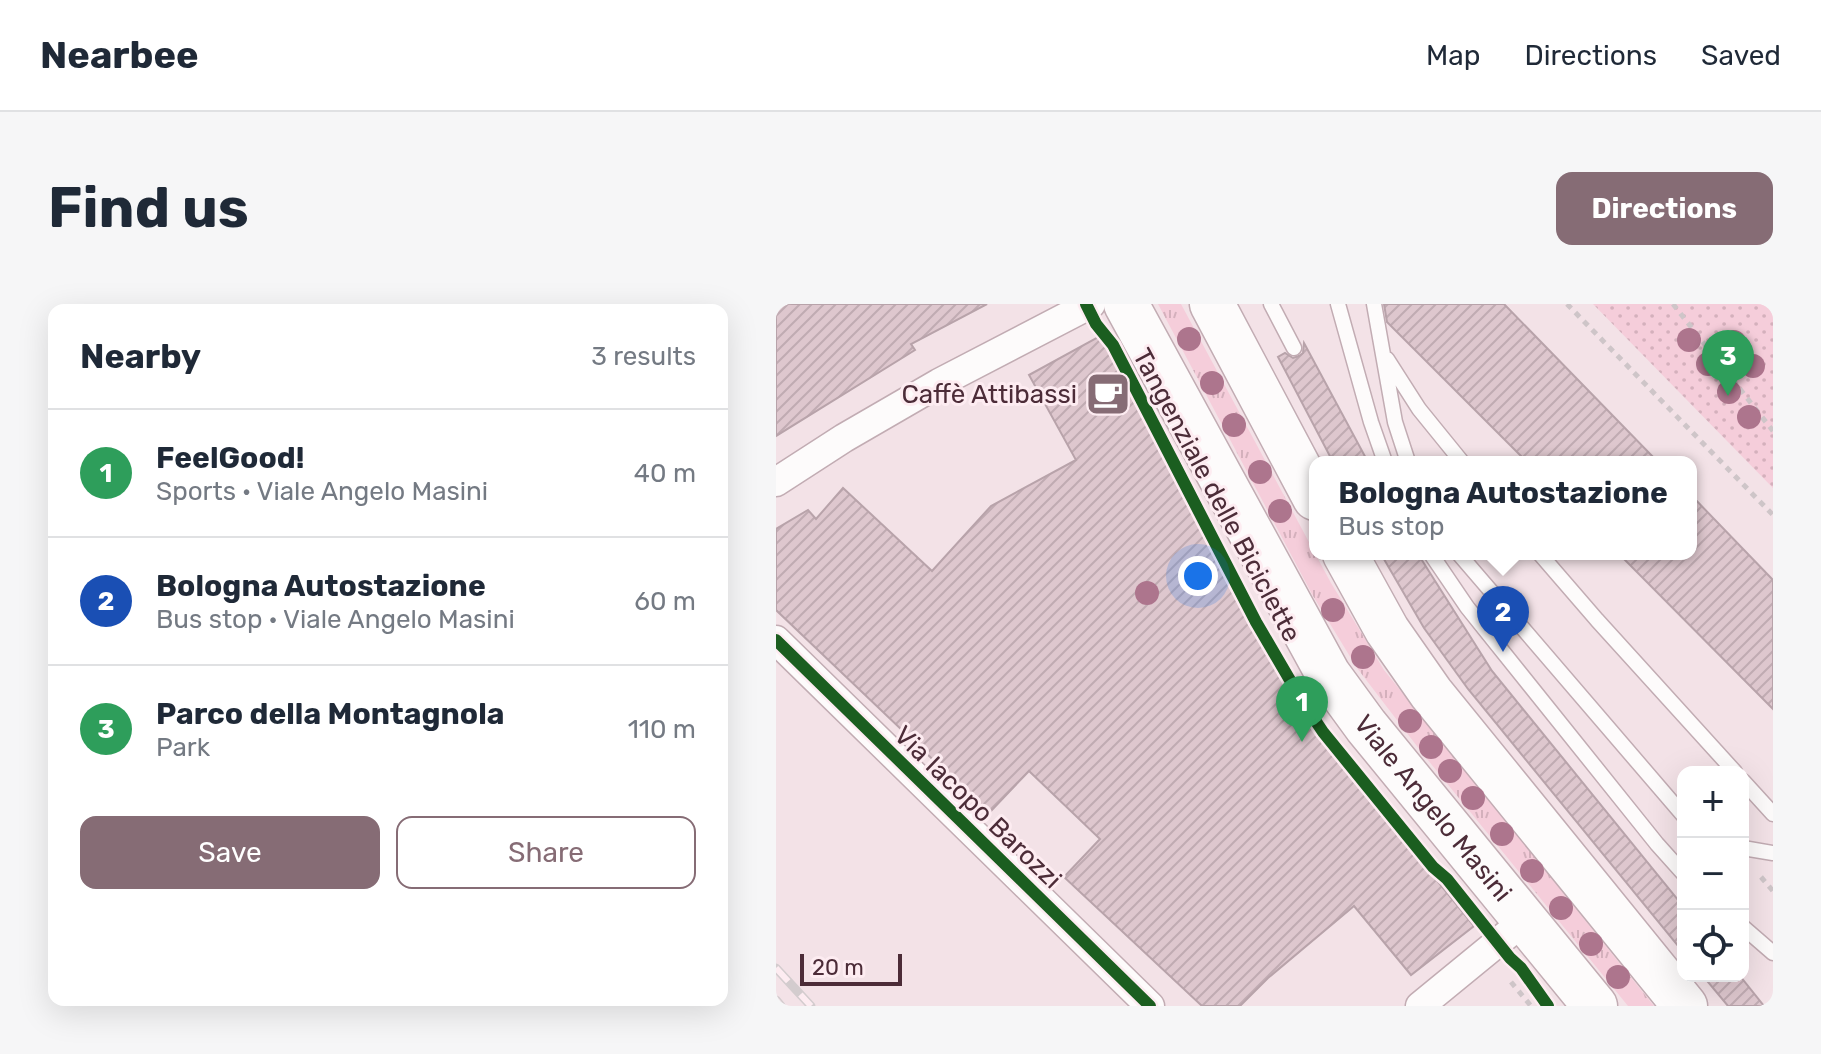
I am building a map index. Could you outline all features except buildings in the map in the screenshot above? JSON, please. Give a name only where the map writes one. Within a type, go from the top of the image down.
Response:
[{"type":"main road","name":"Viale Angelo Masini","points":[[1126,304],[1328,674],[1366,726],[1595,1006]]},
{"type":"main road","points":[[1212,304],[1309,487]]},
{"type":"main road","points":[[1348,560],[1387,630],[1431,693],[1685,1006]]},
{"type":"street","points":[[776,482],[939,383],[1091,304]]},
{"type":"street","name":"Via Iacopo Barozzi","points":[[776,640],[1150,1006]]},
{"type":"street","points":[[1420,1006],[1525,920]]},
{"type":"lane","points":[[1271,304],[1294,348]]},
{"type":"lane","points":[[1338,304],[1383,456]]},
{"type":"lane","points":[[1374,304],[1395,422],[1406,456]]},
{"type":"lane","points":[[1379,342],[1404,388],[1457,456]]},
{"type":"lane","points":[[1435,560],[1467,607],[1677,866]]},
{"type":"lane","points":[[1464,560],[1677,808]]},
{"type":"lane","points":[[1545,560],[1730,766]]},
{"type":"lane","points":[[1749,788],[1773,814]]},
{"type":"lane","points":[[1749,849],[1773,853]]},
{"type":"lane","points":[[1749,932],[1773,953]]},
{"type":"path","points":[[1567,304],[1773,515]]},
{"type":"path","points":[[1673,304],[1773,431]]},
{"type":"path","points":[[1511,982],[1537,1003]]},
{"type":"path","points":[[1533,986],[1537,1003]]},
{"type":"green space","points":[[1158,304],[1181,304],[1309,542],[1309,560],[1319,560],[1384,670],[1654,1006],[1628,1006],[1423,754],[1357,668],[1313,596]]},
{"type":"green space","points":[[1593,304],[1773,304],[1773,488]]},
{"type":"railway","points":[[776,968],[811,1006]]},
{"type":"railway","points":[[776,1000],[781,1006]]},
{"type":"cycle path","name":"Tangenziale delle Biciclette","points":[[1086,304],[1096,324],[1113,345],[1256,622],[1301,699],[1323,732],[1433,867],[1447,879],[1521,968],[1548,1006]]},
{"type":"cycle path","points":[[776,640],[1150,1006]]},
{"type":"place","name":"Caffè Attibassi","points":[[1108,394]]},
{"type":"place","name":"Parco della Montagnola","points":[[1728,396]]},
{"type":"place","name":"Bologna Autostazione","points":[[1503,652]]},
{"type":"place","name":"FeelGood!","points":[[1302,742]]}]
